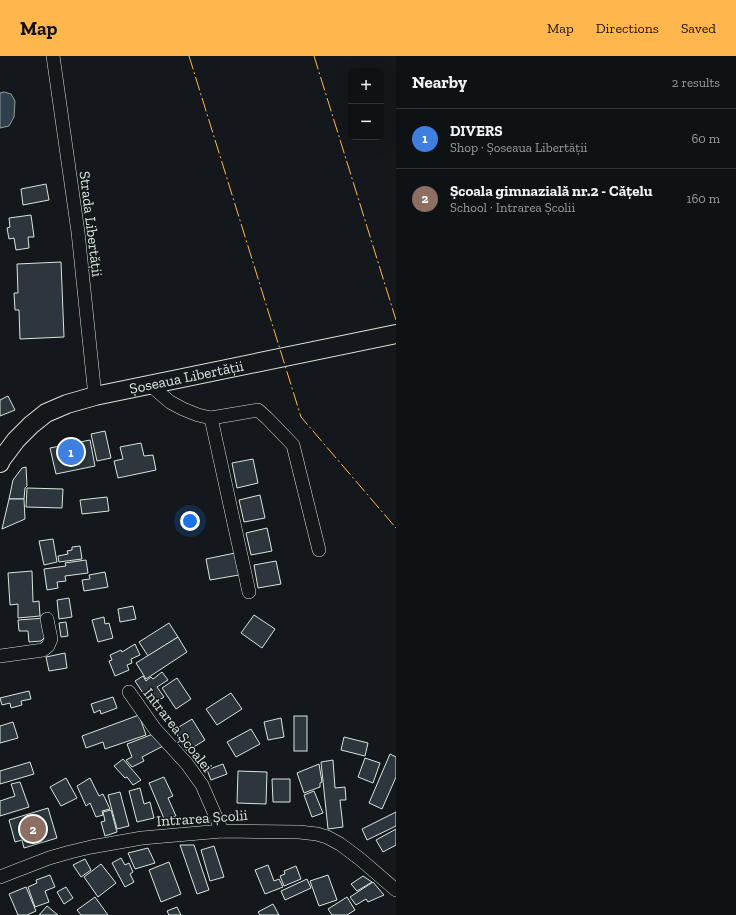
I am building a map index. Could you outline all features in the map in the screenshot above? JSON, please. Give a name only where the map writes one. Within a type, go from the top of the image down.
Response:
[{"type":"main road","name":"Șoseaua Libertății","points":[[0,463],[16,440],[31,425],[46,413],[66,404],[149,384],[396,334]]},
{"type":"street","name":"Strada Libertății","points":[[53,56],[78,232],[95,396]]},
{"type":"street","points":[[149,384],[170,402],[198,415],[211,418],[258,410],[271,422],[293,446],[319,550]]},
{"type":"street","points":[[211,418],[249,592]]},
{"type":"street","points":[[0,656],[43,650],[48,646],[51,639],[47,619]]},
{"type":"street","name":"Intrarea Școalei","points":[[129,692],[155,729],[187,764],[202,785],[222,831]]},
{"type":"street","name":"Intrarea Școlii","points":[[0,877],[49,858],[142,838],[222,831],[299,832],[322,835],[340,844],[350,851],[395,892]]},
{"type":"water","points":[[4,92],[11,94],[15,101],[14,117],[9,126],[0,128],[0,93]]},
{"type":"building","points":[[46,184],[49,200],[23,205],[21,189]]},
{"type":"building","points":[[31,215],[34,237],[28,237],[29,248],[16,250],[14,238],[9,239],[7,228],[10,227],[9,218]]},
{"type":"building","points":[[61,262],[64,337],[20,339],[19,310],[15,310],[14,293],[18,293],[17,264]]},
{"type":"building","points":[[8,396],[15,410],[0,416],[0,400]]},
{"type":"building","points":[[105,431],[111,458],[97,461],[91,434]]},
{"type":"building","points":[[90,440],[95,466],[56,474],[50,448]]},
{"type":"building","points":[[141,443],[144,456],[153,455],[156,470],[118,478],[114,461],[123,459],[120,447]]},
{"type":"building","points":[[253,459],[258,483],[237,488],[232,463]]},
{"type":"building","points":[[26,467],[27,486],[25,488],[24,499],[9,499],[13,480],[22,468]]},
{"type":"building","points":[[27,488],[63,489],[62,508],[26,507]]},
{"type":"building","points":[[260,495],[265,518],[244,522],[239,500]]},
{"type":"building","points":[[107,497],[109,511],[82,514],[80,500]]},
{"type":"building","points":[[9,499],[24,499],[25,519],[2,529]]},
{"type":"building","points":[[267,528],[272,551],[251,555],[246,533]]},
{"type":"building","points":[[53,539],[57,562],[44,565],[39,541]]},
{"type":"building","points":[[80,546],[82,559],[59,562],[58,556],[68,554],[67,551],[72,550],[72,547]]},
{"type":"building","points":[[235,553],[239,575],[210,580],[206,559]]},
{"type":"building","points":[[86,560],[88,573],[65,576],[66,581],[57,582],[58,588],[47,590],[44,569],[66,566],[65,563]]},
{"type":"building","points":[[276,561],[281,584],[258,588],[254,565]]},
{"type":"building","points":[[32,571],[33,602],[39,601],[40,616],[18,618],[18,604],[10,605],[8,573]]},
{"type":"building","points":[[105,572],[108,587],[84,591],[82,580],[90,579],[89,575]]},
{"type":"building","points":[[69,598],[72,617],[59,619],[57,600]]},
{"type":"building","points":[[133,606],[136,619],[120,622],[118,609]]},
{"type":"building","points":[[254,615],[275,629],[262,648],[241,633]]},
{"type":"building","points":[[104,617],[105,624],[109,623],[113,638],[98,642],[92,620]]},
{"type":"building","points":[[45,618],[47,635],[41,641],[29,642],[28,631],[19,631],[18,620]]},
{"type":"building","points":[[66,622],[68,636],[61,637],[59,623]]},
{"type":"building","points":[[169,623],[178,637],[148,656],[139,642]]},
{"type":"building","points":[[178,637],[187,652],[146,679],[136,663]]},
{"type":"building","points":[[135,644],[140,655],[131,659],[132,663],[127,665],[129,670],[115,676],[109,661],[112,660],[110,655],[121,650],[122,652]]},
{"type":"building","points":[[65,653],[67,668],[49,671],[46,657]]},
{"type":"building","points":[[162,672],[168,680],[157,687],[164,697],[151,705],[135,681],[143,676],[146,681],[151,677],[153,679]]},
{"type":"building","points":[[177,678],[191,699],[176,709],[162,688]]},
{"type":"building","points":[[29,691],[31,699],[21,701],[22,705],[11,708],[10,703],[2,705],[0,698]]},
{"type":"building","points":[[231,693],[242,709],[217,725],[206,709]]},
{"type":"building","points":[[113,697],[117,708],[101,714],[100,710],[94,713],[91,704]]},
{"type":"building","points":[[139,715],[146,735],[105,749],[103,742],[86,748],[82,736]]},
{"type":"building","points":[[294,716],[307,716],[307,751],[294,751]]},
{"type":"building","points":[[281,718],[284,737],[268,740],[264,722]]},
{"type":"building","points":[[192,719],[205,740],[187,751],[174,730]]},
{"type":"building","points":[[13,722],[18,738],[0,743],[0,726]]},
{"type":"building","points":[[251,729],[260,744],[236,757],[227,742]]},
{"type":"building","points":[[153,734],[165,745],[142,757],[144,761],[132,767],[126,760],[132,757],[127,744]]},
{"type":"building","points":[[344,737],[368,743],[365,756],[341,750]]},
{"type":"building","points":[[390,754],[396,757],[396,777],[382,809],[369,803]]},
{"type":"building","points":[[365,758],[380,763],[373,783],[358,777]]},
{"type":"building","points":[[123,759],[141,780],[133,785],[127,777],[125,778],[114,766]]},
{"type":"building","points":[[333,760],[335,788],[345,787],[346,800],[340,800],[343,827],[328,829],[321,762]]},
{"type":"building","points":[[30,762],[34,774],[0,784],[0,771]]},
{"type":"building","points":[[223,764],[227,774],[211,780],[207,770]]},
{"type":"building","points":[[319,764],[322,782],[320,783],[320,787],[304,793],[297,773]]},
{"type":"building","points":[[238,771],[267,772],[266,804],[237,803]]},
{"type":"building","points":[[164,777],[173,796],[168,798],[176,816],[165,821],[149,783]]},
{"type":"building","points":[[66,778],[77,798],[61,806],[50,787]]},
{"type":"building","points":[[90,778],[99,796],[103,794],[110,809],[102,811],[103,815],[96,817],[90,803],[86,806],[77,786]]},
{"type":"building","points":[[272,779],[290,779],[290,802],[273,802]]},
{"type":"building","points":[[20,782],[29,807],[0,816],[0,801],[15,796],[11,784]]},
{"type":"building","points":[[140,788],[144,804],[150,802],[154,818],[137,822],[129,791]]},
{"type":"building","points":[[314,791],[323,813],[312,817],[304,795]]},
{"type":"building","points":[[120,792],[129,826],[117,829],[108,795]]},
{"type":"building","points":[[48,808],[57,838],[24,848],[22,840],[15,842],[9,820]]},
{"type":"building","points":[[111,810],[117,832],[105,836],[101,822],[105,821],[103,812]]},
{"type":"building","points":[[396,812],[396,826],[367,840],[362,829]]},
{"type":"building","points":[[396,829],[396,845],[383,852],[376,840]]},
{"type":"building","points":[[180,845],[194,845],[209,890],[197,894]]},
{"type":"building","points":[[214,846],[224,877],[210,881],[201,850]]},
{"type":"building","points":[[148,848],[155,863],[135,869],[128,853]]},
{"type":"building","points":[[121,858],[125,865],[129,863],[133,872],[130,874],[134,882],[125,887],[112,863]]},
{"type":"building","points":[[85,859],[91,870],[81,877],[73,865]]},
{"type":"building","points":[[169,862],[181,894],[161,902],[149,870]]},
{"type":"building","points":[[101,864],[116,883],[98,897],[84,877]]},
{"type":"building","points":[[268,865],[274,881],[279,879],[283,887],[265,894],[255,870]]},
{"type":"building","points":[[296,866],[301,879],[284,886],[280,876],[285,874],[284,871]]},
{"type":"building","points":[[50,875],[55,887],[45,891],[49,902],[35,907],[28,887],[37,883],[36,880]]},
{"type":"building","points":[[328,875],[337,900],[319,906],[310,881]]},
{"type":"building","points":[[363,876],[372,882],[357,891],[351,884]]},
{"type":"building","points":[[307,879],[311,888],[285,900],[281,891]]},
{"type":"building","points":[[373,882],[384,895],[368,902],[366,899],[356,905],[350,897]]},
{"type":"building","points":[[26,887],[36,911],[27,915],[18,915],[9,894]]},
{"type":"building","points":[[66,887],[73,898],[64,904],[57,892]]},
{"type":"building","points":[[95,897],[108,915],[81,915],[77,910]]},
{"type":"building","points":[[347,897],[355,910],[347,915],[332,915],[328,909]]},
{"type":"building","points":[[273,904],[279,915],[260,915],[258,912]]},
{"type":"building","points":[[47,906],[58,915],[39,915]]},
{"type":"building","points":[[177,907],[181,915],[169,915],[167,911]]},
{"type":"power","points":[[189,56],[301,417],[396,528]]},
{"type":"power","points":[[314,56],[396,320]]},
{"type":"place","name":"DIVERS","points":[[71,452]]},
{"type":"place","name":"Școala gimnazială nr.2 - Cățelu","points":[[33,829]]}]
